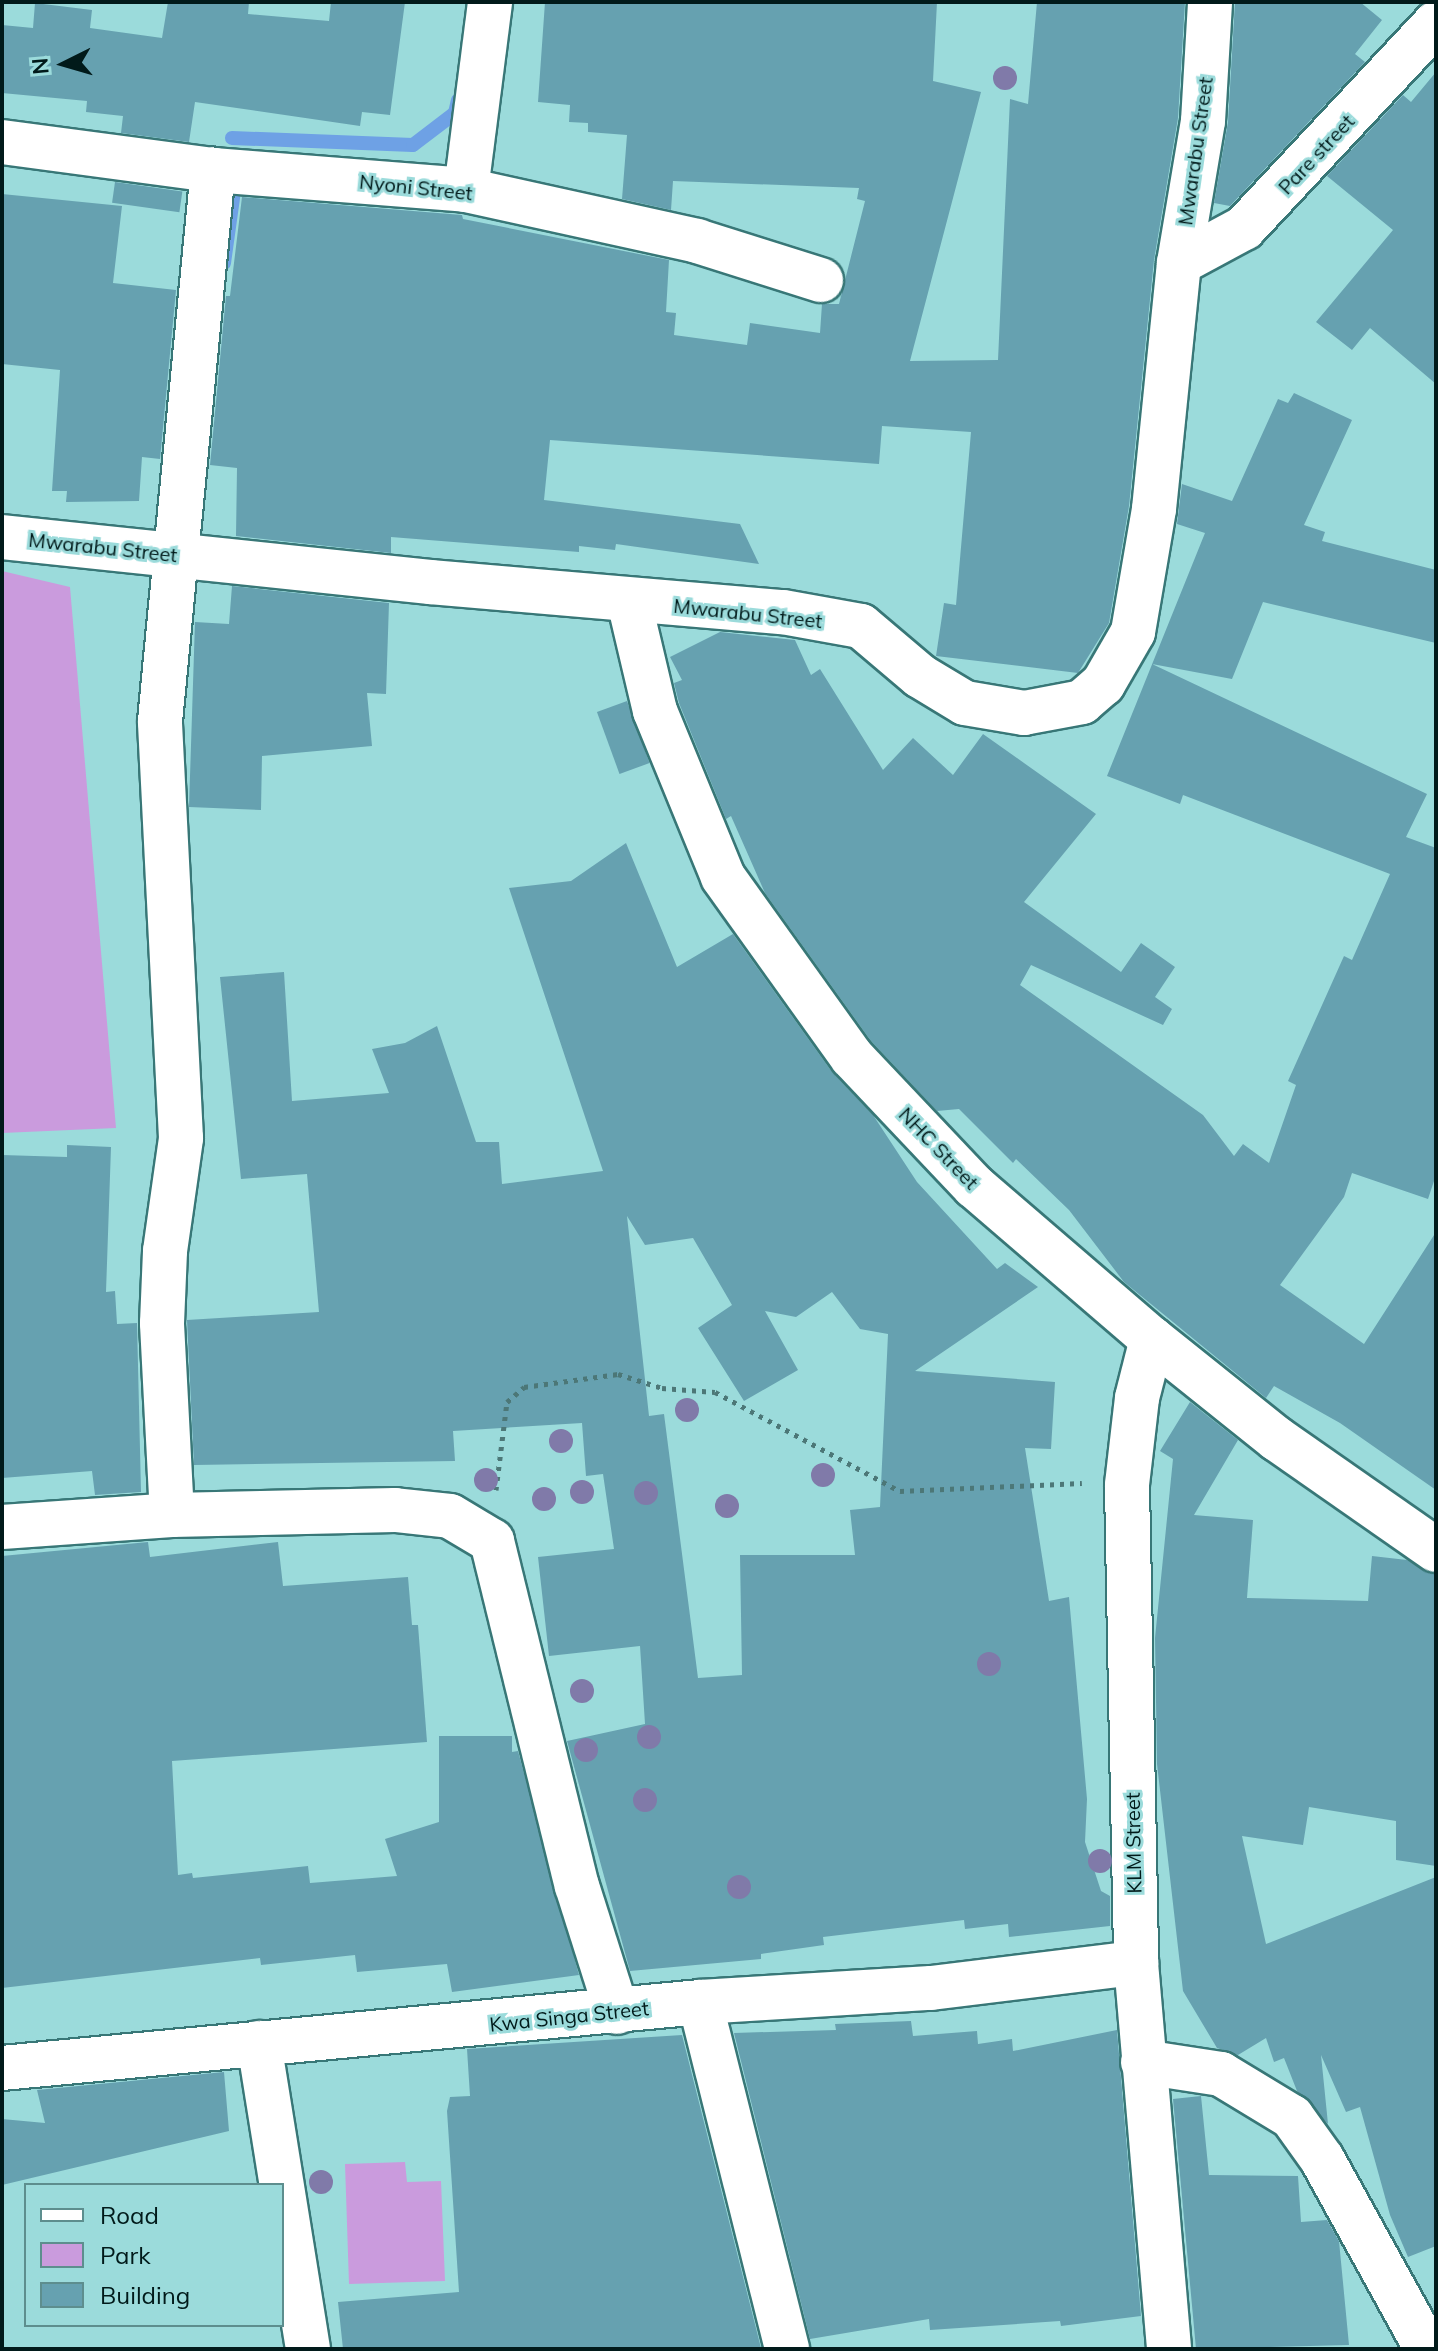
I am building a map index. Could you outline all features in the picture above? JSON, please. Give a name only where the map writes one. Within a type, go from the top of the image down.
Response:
[{"type":"street","points":[[466,190],[490,2]]},
{"type":"street","name":"Mwarabu Street","points":[[2,537],[629,601],[783,612],[861,626],[920,676],[965,703],[1024,713],[1082,702],[1103,684],[1133,632],[1154,509],[1179,263],[1203,121],[1210,2]]},
{"type":"street","name":"Pare street","points":[[1179,263],[1244,228],[1436,23]]},
{"type":"street","name":"Nyoni Street","points":[[2,142],[213,170],[466,190],[697,241],[821,280]]},
{"type":"street","points":[[172,1515],[162,1323],[165,1251],[181,1138],[160,721],[180,554],[213,170]]},
{"type":"street","name":"NHC Street","points":[[629,601],[655,711],[723,877],[852,1057],[974,1186],[1152,1339],[1277,1439],[1436,1550]]},
{"type":"street","name":"KLM Street","points":[[1152,1339],[1137,1398],[1127,1485],[1136,1963],[1169,2349]]},
{"type":"street","points":[[2,1527],[172,1515],[395,1510],[450,1516],[492,1541],[577,1886],[617,2012]]},
{"type":"street","name":"Kwa Singa Street","points":[[2,2068],[700,2002],[931,1988],[1136,1963]]},
{"type":"street","points":[[700,2002],[787,2349]]},
{"type":"street","points":[[259,2043],[281,2183]]},
{"type":"street","points":[[1143,2062],[1221,2074],[1292,2117],[1322,2159],[1427,2349]]},
{"type":"street","points":[[284,2199],[308,2349]]},
{"type":"path","points":[[492,1541],[507,1402],[524,1387],[618,1374],[662,1388],[715,1392],[900,1491],[1047,1483],[1127,1485]]},
{"type":"green space","points":[[2,571],[70,587],[116,1128],[2,1133]]},
{"type":"green space","points":[[405,2162],[407,2182],[441,2181],[445,2281],[349,2284],[345,2164]]},
{"type":"building","points":[[168,2],[249,2],[248,14],[329,21],[331,2],[405,2],[390,115],[362,112],[360,126],[195,102],[189,142],[121,133],[123,116],[86,112],[87,101],[2,93],[2,25],[33,28],[35,3],[92,10],[90,28],[162,38]]},
{"type":"building","points":[[545,2],[937,2],[933,81],[981,92],[910,361],[998,360],[1010,99],[1028,104],[1037,2],[1185,2],[1178,118],[1154,260],[1129,506],[1109,623],[1078,673],[936,656],[944,603],[956,605],[971,432],[882,426],[879,464],[550,440],[544,500],[740,524],[759,564],[616,544],[615,550],[579,546],[579,552],[391,537],[391,553],[236,536],[237,468],[210,465],[226,296],[230,296],[242,197],[462,215],[463,219],[669,260],[666,312],[676,313],[674,335],[747,345],[750,323],[820,333],[822,304],[839,304],[865,201],[857,199],[859,188],[673,181],[671,210],[622,199],[627,135],[588,132],[588,123],[569,122],[570,105],[538,102]]},
{"type":"building","points":[[1235,2],[1360,2],[1382,20],[1355,54],[1365,62],[1230,206],[1214,203],[1228,122]]},
{"type":"building","points":[[1436,72],[1436,384],[1370,328],[1352,350],[1316,322],[1393,230],[1327,176],[1403,95],[1411,102]]},
{"type":"building","points":[[115,182],[182,191],[179,212],[112,203]]},
{"type":"building","points":[[2,194],[122,206],[113,283],[176,290],[160,459],[142,457],[139,501],[66,502],[67,491],[52,491],[60,370],[2,364]]},
{"type":"building","points":[[1294,393],[1352,420],[1304,525],[1325,532],[1322,541],[1436,570],[1436,643],[1263,602],[1232,679],[1152,664],[1205,533],[1177,524],[1182,484],[1232,501],[1278,399],[1288,403]]},
{"type":"building","points":[[232,586],[389,603],[386,694],[367,693],[372,746],[262,756],[261,810],[189,807],[195,622],[229,624]]},
{"type":"building","points":[[720,632],[795,640],[811,675],[820,669],[883,770],[913,738],[953,775],[983,734],[1096,814],[1024,902],[1121,972],[1141,943],[1175,967],[1155,997],[1172,1009],[1163,1025],[1031,965],[1020,985],[1203,1115],[1234,1156],[1243,1144],[1269,1163],[1296,1085],[1288,1081],[1344,956],[1352,960],[1390,874],[1183,795],[1180,804],[1107,776],[1152,664],[1427,794],[1406,837],[1436,848],[1436,1175],[1428,1199],[1352,1173],[1344,1197],[1280,1285],[1364,1344],[1436,1232],[1436,1490],[1340,1423],[1274,1386],[1266,1398],[1124,1282],[1069,1210],[1016,1159],[1013,1163],[959,1109],[937,1111],[871,1041],[765,893],[731,816],[726,819],[679,703],[674,683],[682,680],[670,657]]},
{"type":"building","points":[[627,701],[650,763],[620,774],[597,712]]},
{"type":"building","points":[[626,843],[677,967],[733,934],[832,1072],[873,1115],[917,1182],[997,1269],[1005,1263],[1038,1287],[915,1371],[1055,1382],[1051,1449],[1025,1448],[1049,1601],[1069,1597],[1087,1799],[1085,1842],[1101,1891],[1110,1896],[1110,1926],[1009,1937],[1008,1924],[965,1929],[964,1920],[823,1937],[824,1945],[761,1954],[761,1959],[630,1971],[567,1741],[645,1724],[640,1646],[549,1656],[538,1557],[614,1549],[603,1474],[586,1476],[582,1423],[453,1431],[455,1461],[194,1465],[187,1320],[319,1312],[307,1174],[241,1179],[220,977],[284,972],[292,1101],[389,1093],[372,1049],[405,1043],[437,1026],[476,1142],[499,1142],[502,1184],[603,1171],[509,888],[571,881]],"holes":[[[627,1216],[645,1245],[693,1238],[732,1305],[698,1328],[744,1401],[798,1370],[765,1311],[796,1317],[832,1292],[860,1329],[888,1334],[880,1507],[850,1510],[855,1555],[740,1555],[742,1675],[698,1678],[664,1414],[649,1416]]]},
{"type":"building","points":[[67,1145],[111,1147],[106,1292],[115,1291],[117,1324],[137,1323],[141,1492],[95,1495],[92,1471],[2,1478],[2,1155],[67,1157]]},
{"type":"building","points":[[1190,1402],[1238,1440],[1194,1515],[1253,1520],[1247,1598],[1368,1601],[1372,1556],[1407,1560],[1436,1575],[1436,1866],[1396,1860],[1396,1821],[1309,1807],[1303,1845],[1242,1836],[1266,1944],[1436,1877],[1436,2246],[1408,2257],[1390,2215],[1360,2107],[1346,2112],[1321,2055],[1328,2124],[1297,2091],[1284,2058],[1274,2062],[1266,2038],[1238,2055],[1217,2048],[1183,1991],[1157,1764],[1155,1638],[1173,1459],[1160,1451]]},
{"type":"building","points":[[148,1542],[150,1557],[278,1542],[283,1586],[408,1577],[412,1625],[418,1625],[427,1742],[172,1761],[178,1875],[192,1873],[193,1878],[308,1866],[310,1883],[397,1876],[385,1839],[439,1822],[439,1736],[512,1736],[512,1752],[518,1751],[579,1975],[452,1992],[447,1964],[357,1972],[355,1955],[261,1965],[260,1958],[2,1988],[2,1556]]},
{"type":"building","points":[[911,2021],[913,2036],[977,2031],[978,2044],[1012,2039],[1013,2051],[1117,2030],[1141,2316],[1061,2326],[1060,2321],[930,2330],[929,2319],[810,2339],[734,2033],[836,2030],[835,2024]]},
{"type":"building","points":[[682,2035],[761,2348],[343,2349],[338,2302],[459,2292],[447,2111],[450,2097],[470,2096],[467,2049]]},
{"type":"building","points":[[224,2072],[229,2131],[2,2185],[2,2119],[45,2123],[37,2090]]},
{"type":"building","points":[[1201,2096],[1209,2175],[1298,2176],[1301,2222],[1327,2220],[1339,2241],[1349,2345],[1196,2349],[1173,2099]]},
{"type":"waterway","points":[[232,138],[413,145],[455,113],[458,100]]},
{"type":"waterway","points":[[224,263],[233,198]]}]
